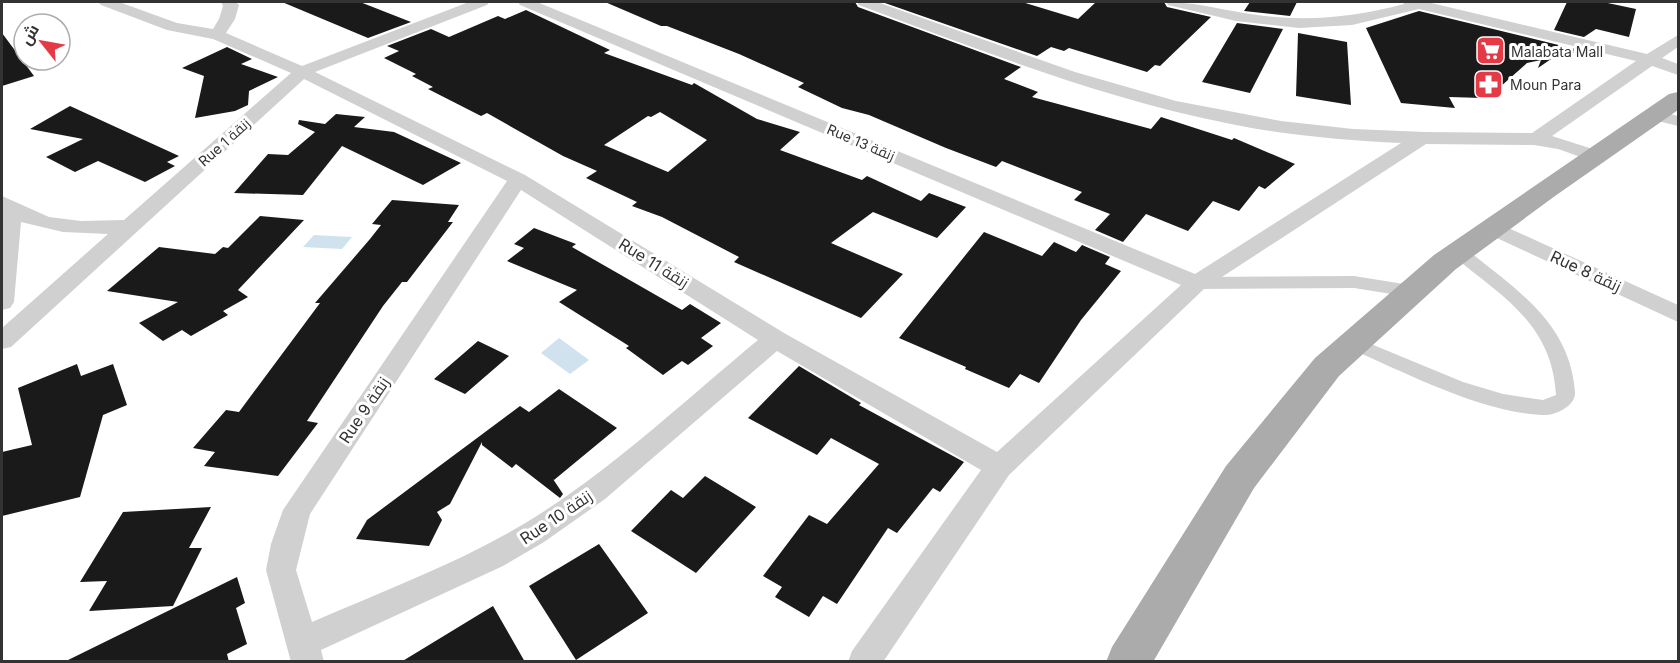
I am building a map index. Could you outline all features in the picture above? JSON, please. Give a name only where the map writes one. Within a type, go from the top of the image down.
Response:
[{"type":"main road","points":[[1128,662],[1240,477],[1327,367],[1410,291],[1459,252],[1595,156],[1667,118],[1678,99]]},
{"type":"street","name":"Rue 11 زنقة","points":[[106,2],[173,27],[217,35],[302,72],[518,179],[775,339],[999,467]]},
{"type":"street","points":[[217,35],[227,19],[230,3],[248,2]]},
{"type":"street","name":"Rue 1 زنقة","points":[[2,341],[302,72],[325,61],[482,2]]},
{"type":"street","name":"Rue 13 زنقة","points":[[525,2],[1197,284]]},
{"type":"street","points":[[864,2],[1060,74],[1195,112],[1243,122],[1330,133],[1422,138],[1536,139],[1573,147],[1595,156]]},
{"type":"street","points":[[1173,2],[1256,20],[1295,24],[1371,18],[1414,3],[1651,60],[1678,70]]},
{"type":"street","points":[[1536,139],[1678,40]]},
{"type":"street","points":[[864,662],[999,467],[1197,284],[1422,138]]},
{"type":"street","name":"Rue 9 زنقة","points":[[306,652],[281,570],[286,544],[297,510],[518,179]]},
{"type":"street","points":[[2,302],[7,206],[73,229],[108,229],[130,226]]},
{"type":"street","name":"Rue 8 زنقة","points":[[1493,228],[1678,314]]},
{"type":"street","points":[[1354,343],[1458,387],[1503,401],[1544,408],[1566,399],[1567,378],[1559,351],[1543,324],[1459,252]]},
{"type":"street","points":[[1197,284],[1354,282],[1410,291]]},
{"type":"street","points":[[2,307],[5,320],[25,321]]},
{"type":"street","name":"Rue 10 زنقة","points":[[306,652],[492,557],[534,533],[595,490],[775,339]]},
{"type":"water","points":[[314,235],[352,237],[342,249],[303,247]]},
{"type":"water","points":[[559,338],[589,360],[570,374],[541,353]]},
{"type":"building","points":[[282,2],[360,2],[411,22],[368,38]]},
{"type":"building","points":[[605,2],[855,2],[858,7],[1021,67],[1004,79],[1038,92],[1032,97],[1151,129],[1161,117],[1232,140],[1234,138],[1295,164],[1265,189],[1259,186],[1239,211],[1213,201],[1188,231],[1146,214],[1123,242],[1095,230],[1110,214],[1074,200],[1082,192],[1002,161],[996,167],[869,115],[842,108],[798,87],[804,83],[739,54],[667,26],[661,26]]},
{"type":"building","points":[[882,2],[1022,2],[1078,19],[1096,2],[1164,2],[1167,7],[1211,17],[1160,66],[1155,65],[1147,72],[1069,48],[1064,51],[1051,47],[1037,56]]},
{"type":"building","points":[[1250,2],[1297,2],[1290,16],[1244,11]]},
{"type":"building","points":[[1567,2],[1603,2],[1636,9],[1629,37],[1596,29],[1584,37],[1554,30]]},
{"type":"building","points":[[526,10],[610,50],[604,53],[692,85],[694,83],[757,119],[800,132],[780,150],[862,180],[867,176],[921,201],[929,193],[966,207],[937,238],[873,212],[831,243],[903,274],[861,318],[734,262],[739,257],[662,217],[632,206],[637,202],[586,178],[597,171],[563,156],[487,113],[481,116],[428,89],[433,87],[412,76],[416,74],[384,58],[399,51],[387,46],[431,29],[449,37],[498,16],[505,19]],"holes":[[[660,112],[707,140],[668,172],[604,145],[648,116],[651,117]]]},
{"type":"building","name":"Malabata Mall","points":[[1419,11],[1583,51],[1554,57],[1538,68],[1541,60],[1527,63],[1491,95],[1483,98],[1449,97],[1455,108],[1401,103],[1366,28]]},
{"type":"building","points":[[1237,23],[1283,29],[1250,93],[1202,82]]},
{"type":"building","points":[[2,33],[12,46],[12,72],[31,72],[34,76],[2,86]]},
{"type":"building","points":[[1298,33],[1347,42],[1351,105],[1296,96]]},
{"type":"building","points":[[227,47],[252,59],[241,64],[278,77],[249,91],[248,105],[235,111],[195,118],[204,76],[182,68]]},
{"type":"building","points":[[70,106],[179,156],[167,162],[175,166],[145,182],[98,161],[75,172],[46,157],[83,139],[30,129]]},
{"type":"building","points":[[336,114],[365,117],[354,127],[394,132],[461,163],[423,185],[342,146],[303,195],[234,193],[268,154],[288,155],[315,132],[298,124],[299,120],[325,124]]},
{"type":"building","points":[[392,200],[459,205],[448,222],[453,222],[407,282],[402,282],[383,306],[307,421],[318,423],[278,476],[204,466],[215,452],[193,448],[226,410],[239,412],[320,303],[315,303],[381,225],[372,224]]},
{"type":"building","points":[[260,216],[304,220],[238,290],[248,297],[223,311],[228,315],[191,336],[182,330],[163,341],[139,323],[178,302],[107,291],[159,247],[215,254],[223,247],[228,248]]},
{"type":"building","points":[[534,228],[576,244],[572,247],[682,310],[690,304],[721,323],[701,338],[713,346],[688,365],[682,361],[663,375],[626,348],[629,346],[559,302],[577,290],[507,261],[524,248],[514,244]]},
{"type":"building","points":[[984,232],[1042,256],[1054,242],[1076,252],[1082,245],[1110,257],[1105,264],[1121,271],[1081,320],[1039,383],[1020,374],[1009,388],[899,338]]},
{"type":"building","points":[[478,341],[509,356],[465,394],[434,379]]},
{"type":"building","points":[[77,364],[81,376],[113,364],[127,405],[103,415],[80,497],[2,516],[2,452],[32,445],[18,388]]},
{"type":"building","points":[[799,366],[861,403],[859,405],[964,462],[940,492],[933,488],[897,533],[888,528],[837,604],[823,596],[809,617],[775,597],[782,587],[763,576],[809,515],[827,524],[879,464],[831,438],[817,455],[748,418]]},
{"type":"building","points":[[559,389],[617,428],[553,479],[563,494],[560,498],[516,464],[512,468],[482,445],[482,442],[450,504],[437,512],[442,520],[429,546],[356,539],[367,520],[520,406],[529,412]]},
{"type":"building","points":[[705,476],[756,507],[696,573],[631,531],[671,490],[683,498]]},
{"type":"building","points":[[211,507],[189,548],[202,548],[173,606],[89,611],[107,581],[80,582],[123,512]]},
{"type":"building","points":[[599,544],[648,613],[576,660],[529,586]]},
{"type":"building","points":[[237,577],[245,603],[236,608],[247,644],[227,654],[229,662],[64,662]]},
{"type":"building","points":[[493,606],[525,662],[401,662]]},
{"type":"place","name":"Malabata Mall","points":[[1490,51]]},
{"type":"place","name":"Moun Para","points":[[1489,84]]}]
